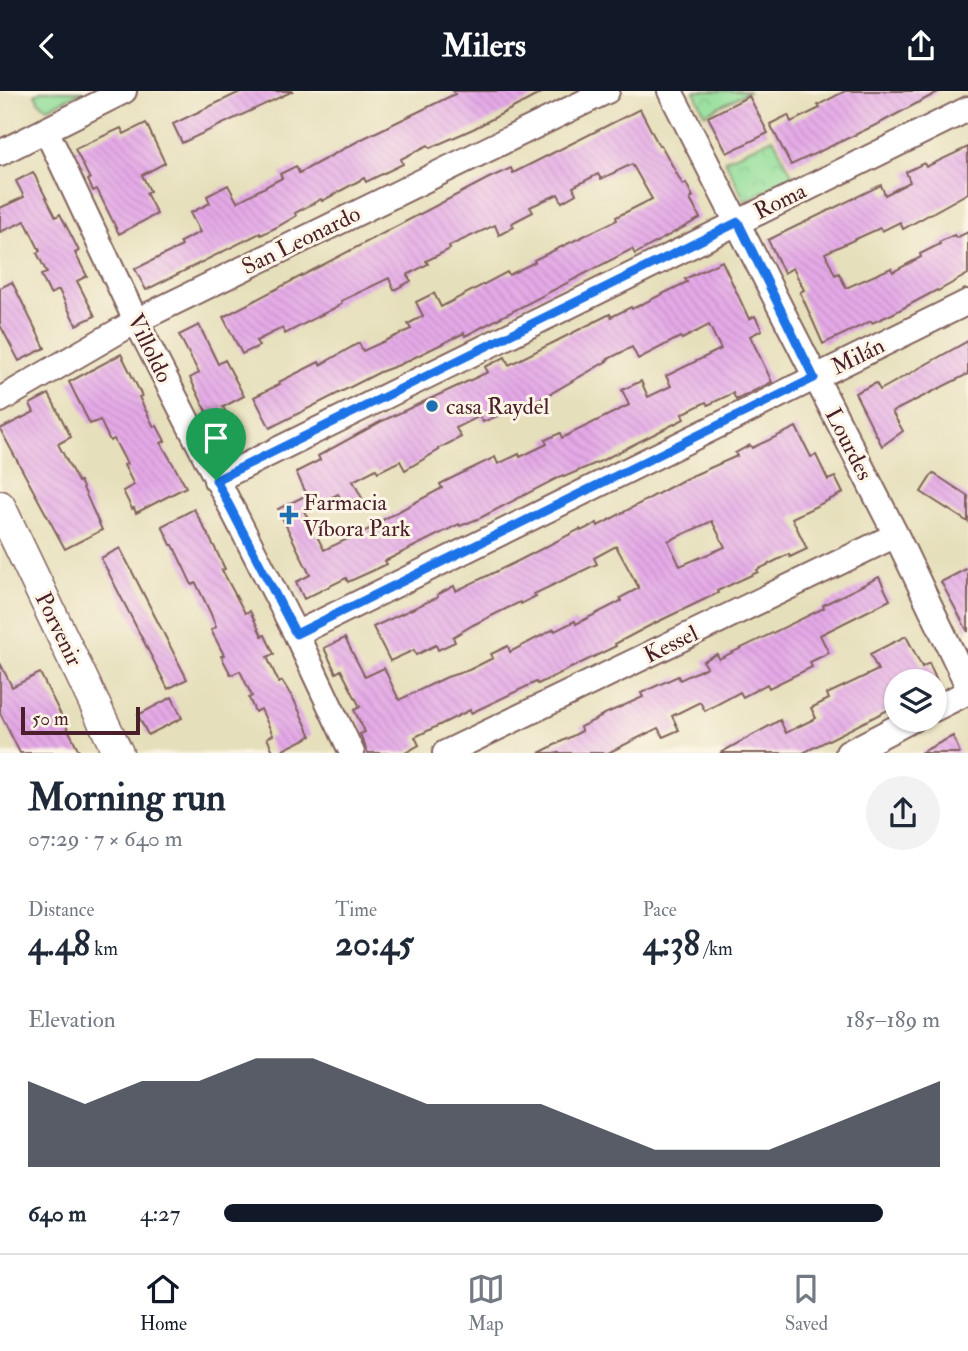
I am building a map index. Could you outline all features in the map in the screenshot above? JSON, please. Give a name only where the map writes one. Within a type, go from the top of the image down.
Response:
[{"type":"main road","name":"Porvenir","points":[[0,506],[118,753]]},
{"type":"street","points":[[0,153],[124,91]]},
{"type":"street","name":"San Leonardo","points":[[0,400],[136,320],[607,91]]},
{"type":"street","name":"Lourdes","points":[[670,91],[896,535],[968,686]]},
{"type":"street","name":"Roma","points":[[216,480],[968,109]]},
{"type":"street","name":"Villoldo","points":[[46,130],[136,320],[296,634],[352,753]]},
{"type":"street","name":"Milán","points":[[296,634],[968,302]]},
{"type":"street","name":"Kessel","points":[[446,753],[896,535]]},
{"type":"street","points":[[947,702],[968,692]]},
{"type":"street","points":[[848,753],[888,732]]},
{"type":"green space","points":[[41,91],[83,91],[48,108],[39,102],[35,94]]},
{"type":"green space","points":[[694,91],[750,91],[705,114]]},
{"type":"green space","points":[[773,138],[793,176],[745,201],[725,160]]},
{"type":"building","points":[[242,91],[293,91],[182,143],[173,124]]},
{"type":"building","points":[[453,91],[545,91],[473,129],[430,148],[428,145],[401,159],[403,164],[366,182],[364,178],[322,201],[321,199],[295,213],[296,216],[277,227],[146,290],[135,269],[182,246],[180,242],[200,232],[190,213],[210,203],[207,196],[228,185],[237,202],[282,178],[280,174],[296,166],[299,173],[455,94]]},
{"type":"building","points":[[845,91],[940,91],[791,165],[770,124],[788,115],[791,122],[820,108],[818,105]]},
{"type":"building","points":[[749,96],[768,133],[727,153],[708,117]]},
{"type":"building","points":[[640,109],[683,185],[686,183],[693,197],[690,199],[700,218],[635,254],[632,249],[465,336],[464,333],[380,372],[270,428],[254,397],[280,384],[279,382],[319,362],[320,365],[359,343],[363,351],[411,329],[408,324],[423,316],[416,302],[434,293],[441,307],[507,272],[509,275],[535,262],[534,260],[617,220],[616,217],[652,199],[632,164],[601,179],[598,174],[573,187],[576,194],[562,202],[558,194],[530,207],[533,212],[512,223],[514,227],[499,235],[495,225],[449,246],[450,249],[426,261],[428,264],[407,275],[411,281],[394,290],[389,278],[341,301],[342,304],[285,334],[282,328],[256,341],[259,346],[242,354],[223,317],[489,178],[511,168],[513,173]]},
{"type":"building","points":[[146,123],[165,163],[142,175],[150,191],[146,193],[157,214],[119,234],[97,189],[93,191],[75,149],[121,128],[124,134]]},
{"type":"building","points":[[968,147],[968,193],[903,229],[900,222],[882,231],[880,228],[825,253],[835,275],[839,273],[846,288],[891,268],[893,272],[921,257],[920,254],[940,244],[939,242],[968,232],[968,274],[892,314],[823,344],[800,292],[804,290],[793,268],[784,273],[768,240],[881,185],[885,195],[910,182],[906,172],[924,163],[926,167]]},
{"type":"building","points":[[33,172],[56,217],[60,214],[71,235],[79,251],[75,253],[87,276],[77,281],[95,316],[76,325],[59,290],[50,294],[41,275],[47,273],[37,253],[40,251],[25,221],[0,232],[0,208],[24,197],[16,181]]},
{"type":"building","points":[[722,261],[749,319],[755,316],[762,330],[750,336],[772,382],[736,400],[733,393],[708,405],[706,402],[682,414],[684,419],[601,461],[564,477],[563,475],[480,518],[460,526],[459,524],[385,561],[387,564],[370,572],[348,582],[346,578],[304,599],[296,582],[310,575],[278,509],[307,495],[296,472],[320,460],[318,456],[380,422],[488,372],[485,367],[505,357],[509,365],[610,314],[611,317],[631,307],[632,309],[687,282],[685,279]],"holes":[[[709,325],[721,349],[666,376],[671,386],[648,397],[641,381],[622,390],[629,405],[562,438],[560,433],[545,440],[547,444],[520,457],[519,454],[498,464],[495,457],[440,484],[442,488],[377,523],[378,525],[324,550],[304,511],[338,494],[345,507],[362,498],[353,481],[400,461],[405,470],[461,437],[456,428],[480,416],[483,422],[548,395],[632,347],[638,359]]]},
{"type":"building","points":[[12,282],[45,348],[19,361],[0,325],[0,288]]},
{"type":"building","points":[[199,325],[218,364],[225,360],[244,396],[223,407],[241,442],[225,450],[190,378],[199,373],[179,335]]},
{"type":"building","points":[[968,341],[968,374],[892,412],[903,431],[882,446],[855,393],[876,383],[880,390]]},
{"type":"building","points":[[121,354],[154,427],[157,426],[165,441],[161,443],[186,487],[136,513],[123,491],[134,485],[124,465],[127,464],[114,439],[110,441],[100,420],[90,424],[69,382]]},
{"type":"building","points":[[49,394],[71,437],[58,444],[78,482],[80,481],[102,530],[65,549],[0,429],[34,412],[30,404]]},
{"type":"building","points":[[796,427],[811,457],[816,455],[828,480],[835,477],[843,493],[792,518],[807,549],[790,557],[789,554],[757,570],[758,572],[717,591],[718,593],[538,684],[536,682],[471,713],[470,710],[415,737],[419,745],[405,753],[368,753],[360,734],[365,732],[354,710],[360,707],[341,670],[336,673],[324,648],[345,638],[365,677],[384,668],[399,700],[447,677],[469,670],[493,658],[491,654],[508,646],[510,652],[554,629],[555,631],[575,621],[576,624],[621,601],[620,598],[639,588],[616,546],[594,558],[597,564],[534,594],[536,596],[521,604],[520,602],[473,625],[453,637],[455,642],[438,650],[436,645],[416,655],[414,650],[390,661],[373,627],[438,597],[437,595],[454,586],[456,591],[580,529],[581,531],[597,523],[598,526],[685,479],[737,456],[735,453],[750,445],[752,448]],"holes":[[[712,521],[725,547],[680,566],[668,541]]]},
{"type":"building","points":[[933,473],[968,496],[968,522],[921,492]]},
{"type":"building","points":[[194,509],[245,613],[250,611],[262,636],[265,635],[274,654],[267,657],[279,683],[282,681],[294,700],[311,736],[277,753],[274,753],[267,738],[273,735],[261,709],[255,712],[249,698],[252,696],[240,671],[231,675],[221,656],[224,655],[211,630],[216,627],[210,612],[196,583],[192,585],[162,526]]},
{"type":"building","points":[[120,548],[187,679],[168,689],[101,558]]},
{"type":"building","points":[[968,568],[968,632],[941,582]]},
{"type":"building","points":[[879,577],[890,600],[820,635],[829,653],[810,662],[812,667],[769,688],[767,684],[743,697],[740,692],[705,711],[700,702],[672,716],[679,730],[663,737],[658,728],[608,753],[539,753],[582,731],[580,727],[600,716],[643,697],[641,693],[678,676],[680,680],[707,667],[703,661],[717,654],[719,659],[824,608],[823,605]]},
{"type":"building","points":[[906,636],[922,667],[929,663],[932,669],[884,669],[884,712],[803,753],[720,753],[780,720],[786,733],[816,718],[811,708],[829,699],[827,694],[878,670],[870,654]]},
{"type":"building","points":[[0,663],[12,687],[40,673],[80,753],[20,753],[0,713]]},
{"type":"building","points":[[172,697],[182,718],[148,735],[138,715]]},
{"type":"building","points":[[953,736],[960,753],[920,753]]},
{"type":"place","name":"casa Raydel","points":[[432,406]]},
{"type":"place","name":"Farmacia Víbora Park","points":[[289,515]]},
{"type":"route","points":[[738,222],[814,378],[296,634],[216,480],[738,222]]}]
